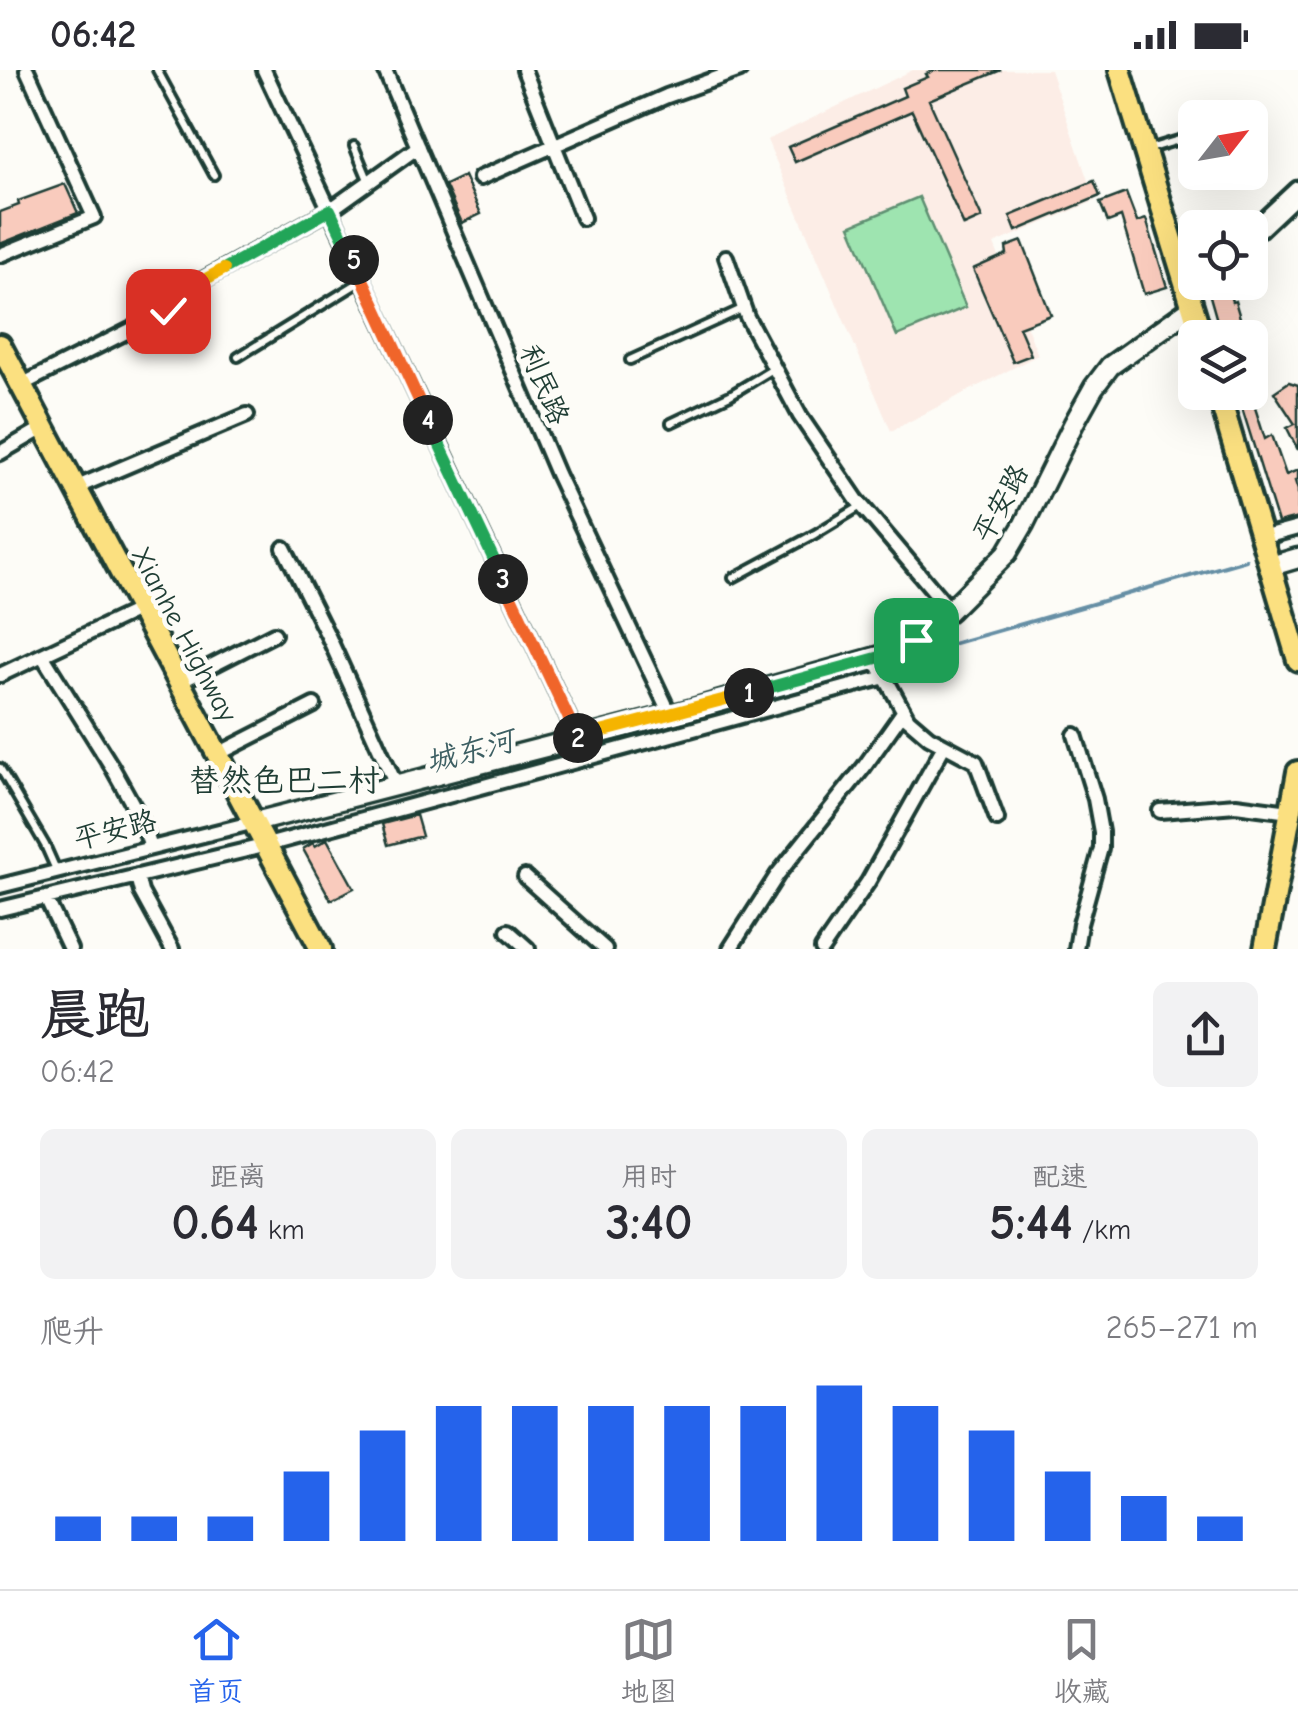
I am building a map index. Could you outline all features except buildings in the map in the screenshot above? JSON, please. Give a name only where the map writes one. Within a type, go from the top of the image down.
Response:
[{"type":"main road","points":[[1120,70],[1178,245]]},
{"type":"main road","points":[[1192,300],[1197,320]]},
{"type":"main road","name":"Xianhe Highway","points":[[0,345],[321,949]]},
{"type":"main road","points":[[1223,410],[1298,660]]},
{"type":"main road","points":[[1265,949],[1297,782]]},
{"type":"street","points":[[0,255],[94,217],[27,70]]},
{"type":"street","points":[[264,70],[578,738]]},
{"type":"street","name":"利民路","points":[[385,70],[549,457],[670,714]]},
{"type":"street","points":[[524,70],[583,218]]},
{"type":"street","points":[[480,178],[666,96],[740,70]]},
{"type":"street","points":[[21,385],[192,302],[204,280],[330,210],[418,147]]},
{"type":"street","points":[[1268,219],[1298,191]]},
{"type":"street","points":[[726,257],[744,308],[800,416],[862,506],[950,610]]},
{"type":"street","name":"平安路","points":[[0,886],[670,714],[880,667],[950,610],[997,565],[1016,540],[1074,423],[1104,373],[1116,360],[1193,308]]},
{"type":"street","points":[[75,488],[247,415]]},
{"type":"street","points":[[0,452],[43,428]]},
{"type":"street","points":[[1262,538],[1298,528]]},
{"type":"street","points":[[284,548],[396,786]]},
{"type":"street","points":[[1271,566],[1298,558]]},
{"type":"street","points":[[0,676],[140,609]]},
{"type":"street","points":[[180,682],[274,634]]},
{"type":"street","points":[[42,655],[112,767],[142,821],[151,848]]},
{"type":"street","points":[[0,908],[267,845],[880,667],[903,712],[917,728],[976,762],[998,819]]},
{"type":"street","points":[[218,754],[314,704]]},
{"type":"street","points":[[730,949],[778,874],[903,712]]},
{"type":"street","points":[[1075,735],[1095,800],[1100,832],[1100,848],[1076,949]]},
{"type":"street","points":[[822,949],[868,882],[944,746]]},
{"type":"street","points":[[1160,811],[1236,804],[1290,812]]},
{"type":"street","points":[[137,876],[140,892],[172,949]]},
{"type":"street","points":[[525,877],[605,949]]},
{"type":"street","points":[[46,898],[70,949]]},
{"type":"street","points":[[508,931],[528,949]]},
{"type":"lane","points":[[156,70],[214,175]]},
{"type":"lane","points":[[1145,150],[1178,140]]},
{"type":"lane","points":[[354,146],[369,182]]},
{"type":"lane","points":[[238,358],[363,280]]},
{"type":"lane","points":[[630,360],[744,308]]},
{"type":"lane","points":[[670,423],[730,395],[774,368]]},
{"type":"lane","points":[[733,578],[862,506]]},
{"type":"lane","points":[[0,768],[46,844],[57,872]]},
{"type":"shaded area","points":[[913,70],[1050,70],[1095,201],[994,244],[1038,355],[891,431],[767,140]]},
{"type":"green space","points":[[919,197],[966,307],[897,336],[850,226]]},
{"type":"waterway","name":"城东河","points":[[770,696],[1246,560]]},
{"type":"waterway","points":[[0,893],[232,834]]},
{"type":"district","name":"替然色巴二村","points":[[284,780]]},
{"type":"route","points":[[168,311],[192,302],[204,280],[330,210],[578,738],[895,653],[916,640]]}]
